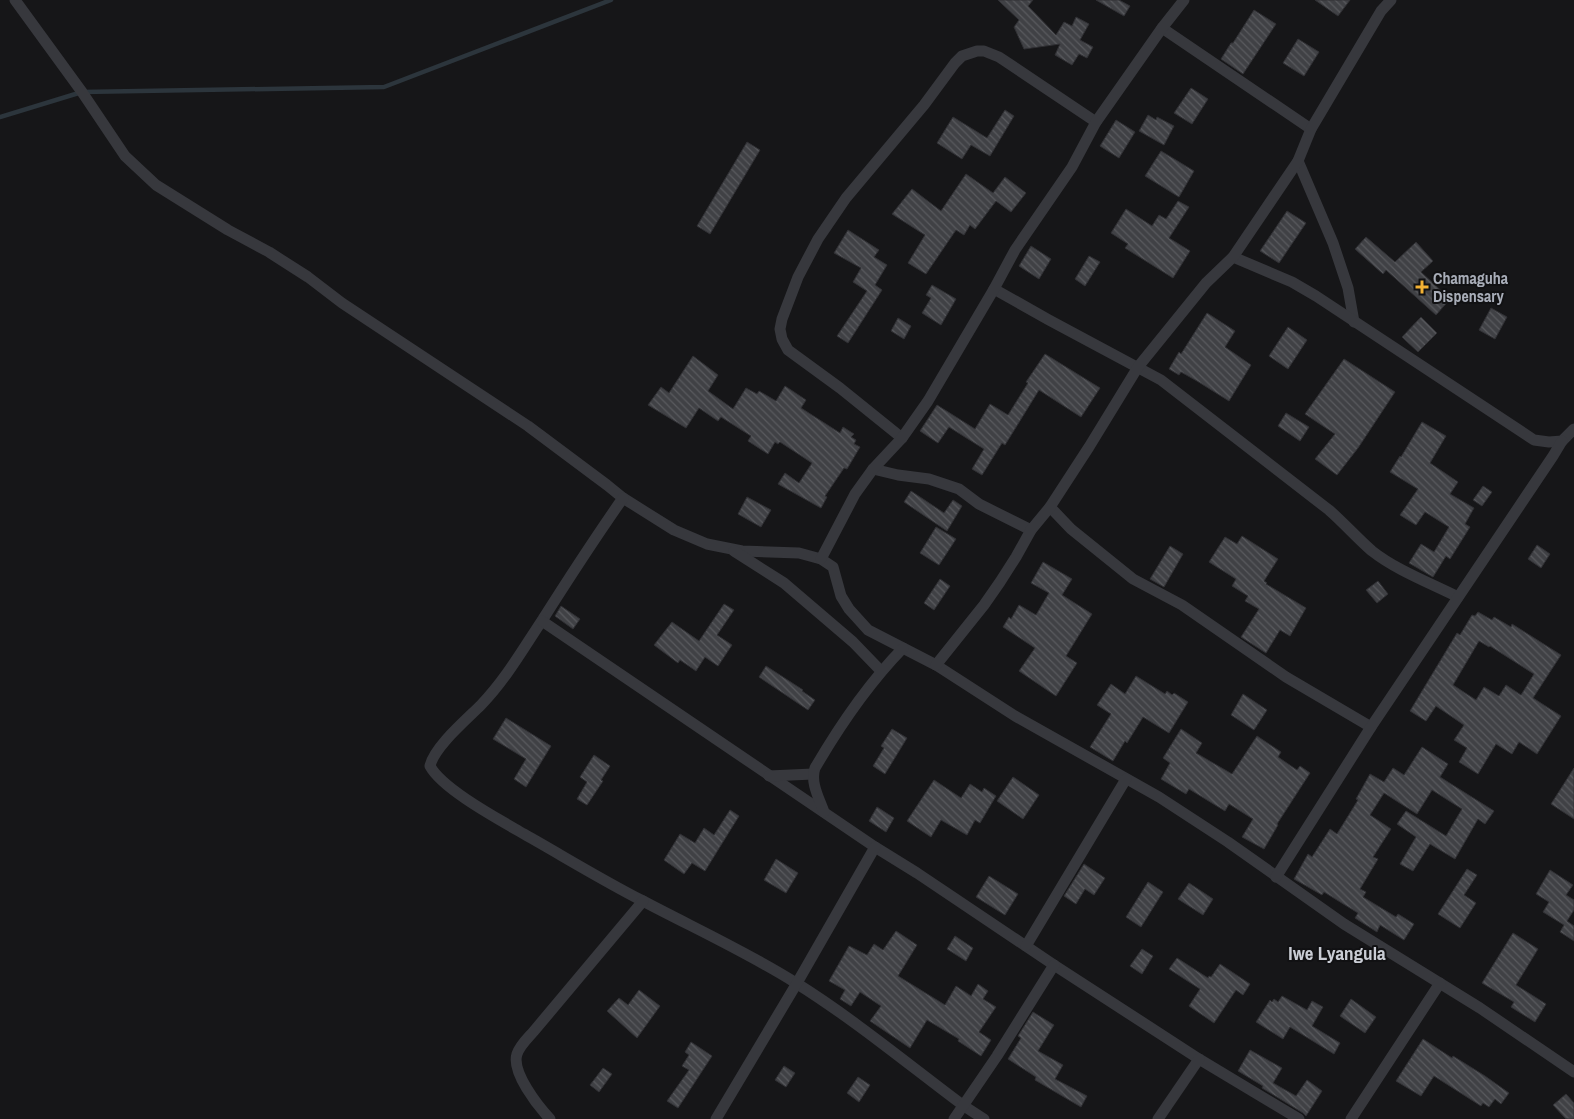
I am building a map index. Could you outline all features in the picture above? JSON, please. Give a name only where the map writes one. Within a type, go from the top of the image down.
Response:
[{"type":"street","points":[[15,0],[82,92],[125,156],[156,185],[308,277],[342,303],[528,426],[623,498],[674,530],[707,544],[730,549],[758,553],[799,553],[821,558],[832,567],[849,610],[868,630],[936,665],[1015,716],[1159,797],[1228,842],[1344,924],[1573,1068]]},
{"type":"street","points":[[821,558],[855,494],[873,469],[902,438],[928,401],[1020,242],[1072,167],[1096,122],[1184,0]]},
{"type":"street","points":[[936,665],[984,605],[1016,557],[1031,530],[1050,507],[1089,447],[1138,367],[1206,283],[1233,257],[1298,161],[1311,129],[1381,11],[1391,0]]},
{"type":"street","points":[[1162,28],[1311,129]]},
{"type":"street","points":[[902,438],[840,388],[788,350],[782,339],[780,329],[782,319],[798,276],[818,239],[846,198],[962,56],[977,51],[984,51],[999,57],[1096,122]]},
{"type":"street","points":[[1298,161],[1333,243],[1348,288],[1354,322]]},
{"type":"street","points":[[1233,257],[1292,282],[1316,296],[1534,440],[1562,441]]},
{"type":"street","points":[[994,289],[1160,380],[1329,510],[1371,550],[1385,560],[1458,597]]},
{"type":"street","points":[[1276,877],[1371,728],[1458,597],[1554,456],[1562,441],[1574,429]]},
{"type":"street","points":[[873,469],[929,480],[958,489],[979,504],[1031,530]]},
{"type":"street","points":[[623,498],[512,668],[487,699],[440,747],[432,758],[430,766],[434,773],[468,800],[498,819],[643,901],[747,954],[797,983],[984,1119]]},
{"type":"street","points":[[1050,507],[1071,529],[1133,579],[1182,605],[1286,677],[1371,728]]},
{"type":"street","points":[[730,549],[784,583],[853,642],[881,671]]},
{"type":"street","points":[[542,621],[769,776],[1054,965],[1199,1059],[1299,1119]]},
{"type":"street","points":[[824,812],[812,774],[826,748],[849,713],[881,671],[903,648]]},
{"type":"street","points":[[769,776],[812,774]]},
{"type":"street","points":[[1026,946],[1126,779]]},
{"type":"street","points":[[716,1119],[875,847]]},
{"type":"street","points":[[550,1119],[538,1106],[518,1071],[516,1055],[643,901]]},
{"type":"street","points":[[954,1119],[1017,1025],[1054,965]]},
{"type":"street","points":[[1351,1119],[1440,983]]},
{"type":"street","points":[[1158,1119],[1199,1059]]},
{"type":"building","points":[[998,0],[1033,0],[1028,6],[1056,35],[1064,22],[1072,26],[1076,17],[1089,24],[1080,40],[1093,47],[1087,58],[1079,54],[1072,65],[1055,55],[1060,44],[1024,49],[1014,27],[1019,20]]},
{"type":"building","points":[[1096,0],[1119,0],[1130,6],[1124,16]]},
{"type":"building","points":[[1315,0],[1350,0],[1338,16]]},
{"type":"building","points":[[1254,10],[1276,24],[1243,74],[1221,59]]},
{"type":"building","points":[[1298,39],[1319,52],[1304,76],[1283,63]]},
{"type":"building","points":[[1191,88],[1208,99],[1192,124],[1174,113]]},
{"type":"building","points":[[1005,110],[1014,116],[990,156],[971,145],[962,159],[937,143],[953,117],[987,138]]},
{"type":"building","points":[[1148,115],[1156,120],[1157,117],[1174,126],[1164,145],[1139,131]]},
{"type":"building","points":[[1116,120],[1135,132],[1119,158],[1100,146]]},
{"type":"building","points":[[747,142],[760,150],[710,234],[697,226]]},
{"type":"building","points":[[1161,151],[1194,171],[1179,197],[1145,176]]},
{"type":"building","points":[[966,174],[993,193],[1005,177],[1026,193],[1011,212],[996,201],[975,229],[970,225],[964,235],[956,230],[926,274],[908,263],[925,235],[892,214],[912,189],[941,211]]},
{"type":"building","points":[[1178,201],[1189,207],[1169,238],[1190,251],[1173,278],[1125,248],[1128,244],[1111,233],[1126,209],[1152,226],[1159,215],[1166,219]]},
{"type":"building","points":[[1287,211],[1306,223],[1279,263],[1260,251]]},
{"type":"building","points":[[848,230],[879,250],[874,257],[887,265],[875,285],[882,290],[848,343],[837,336],[867,291],[853,282],[861,268],[834,253]]},
{"type":"building","points":[[1366,237],[1395,262],[1416,242],[1433,261],[1421,272],[1450,299],[1436,315],[1386,270],[1383,274],[1355,249]]},
{"type":"building","points":[[1031,246],[1051,259],[1039,279],[1019,266]]},
{"type":"building","points":[[1089,256],[1100,262],[1085,286],[1075,279]]},
{"type":"building","points":[[932,285],[956,299],[941,325],[922,313],[931,298],[926,295]]},
{"type":"building","points":[[1491,308],[1507,317],[1495,339],[1479,330]]},
{"type":"building","points":[[1207,313],[1235,331],[1225,347],[1251,365],[1229,401],[1181,372],[1179,375],[1169,369],[1179,352],[1181,354]]},
{"type":"building","points":[[1421,317],[1437,333],[1418,352],[1402,337]]},
{"type":"building","points":[[898,318],[911,326],[904,339],[891,331]]},
{"type":"building","points":[[1288,327],[1307,340],[1288,369],[1269,356]]},
{"type":"building","points":[[1045,354],[1100,388],[1081,417],[1039,390],[1005,445],[1002,443],[982,475],[972,469],[984,449],[949,427],[938,443],[920,431],[937,405],[975,429],[990,404],[1008,415],[1028,383],[1026,382]]},
{"type":"building","points":[[693,356],[718,375],[708,391],[733,409],[746,388],[757,394],[759,391],[776,401],[785,386],[806,400],[801,408],[840,433],[843,427],[854,434],[851,437],[856,440],[854,444],[860,447],[847,469],[844,468],[825,496],[827,497],[821,508],[778,484],[785,473],[799,483],[812,463],[780,442],[778,444],[775,442],[768,454],[748,441],[751,436],[721,417],[718,421],[699,408],[686,428],[648,405],[661,387],[669,393]]},
{"type":"building","points":[[1344,359],[1395,392],[1358,448],[1337,475],[1315,459],[1335,434],[1305,414]]},
{"type":"building","points":[[1286,413],[1309,427],[1300,441],[1278,426]]},
{"type":"building","points":[[1422,422],[1446,436],[1430,463],[1458,482],[1450,494],[1474,508],[1465,524],[1470,527],[1450,559],[1446,556],[1433,577],[1409,563],[1421,544],[1434,552],[1449,527],[1425,512],[1416,525],[1400,515],[1418,489],[1390,472]]},
{"type":"building","points":[[1483,486],[1492,492],[1482,506],[1473,500]]},
{"type":"building","points":[[911,491],[944,513],[953,500],[962,506],[947,531],[904,502]]},
{"type":"building","points":[[747,497],[771,510],[761,527],[738,514]]},
{"type":"building","points":[[936,527],[956,539],[939,565],[920,553]]},
{"type":"building","points":[[1242,536],[1278,559],[1264,581],[1266,584],[1306,608],[1290,636],[1280,630],[1266,653],[1241,637],[1259,609],[1245,601],[1248,596],[1232,586],[1236,579],[1209,562],[1225,537],[1237,544]]},
{"type":"building","points":[[1537,545],[1550,554],[1541,568],[1528,559]]},
{"type":"building","points":[[1170,546],[1183,554],[1164,587],[1150,579]]},
{"type":"building","points":[[1043,562],[1072,579],[1062,595],[1092,614],[1066,656],[1077,663],[1056,696],[1019,671],[1035,648],[1003,627],[1009,617],[1011,619],[1019,605],[1036,615],[1049,593],[1031,583]]},
{"type":"building","points":[[940,579],[950,586],[934,610],[924,603]]},
{"type":"building","points":[[1378,581],[1388,594],[1377,603],[1366,590]]},
{"type":"building","points":[[724,604],[734,610],[717,635],[732,645],[718,666],[705,657],[696,671],[680,660],[678,663],[654,645],[672,622],[699,641]]},
{"type":"building","points":[[561,606],[580,619],[573,629],[555,616]]},
{"type":"building","points":[[1478,612],[1492,620],[1494,617],[1511,627],[1512,624],[1561,655],[1533,698],[1561,716],[1537,754],[1519,742],[1512,754],[1496,744],[1478,774],[1459,762],[1467,748],[1454,740],[1464,725],[1436,706],[1426,721],[1410,711],[1457,633],[1460,635],[1472,615],[1475,616]],"holes":[[[1479,641],[1534,674],[1521,695],[1506,685],[1499,696],[1484,687],[1476,700],[1453,685]]]},
{"type":"building","points":[[766,666],[815,700],[808,710],[759,677]]},
{"type":"building","points":[[1136,676],[1165,694],[1167,691],[1172,695],[1174,693],[1188,702],[1169,733],[1143,717],[1113,761],[1090,747],[1111,714],[1097,705],[1111,684],[1125,694]]},
{"type":"building","points":[[1243,694],[1267,710],[1254,730],[1231,715]]},
{"type":"building","points":[[506,718],[551,746],[526,787],[514,779],[526,759],[493,739]]},
{"type":"building","points":[[892,729],[907,738],[885,774],[873,766],[884,748],[881,746]]},
{"type":"building","points":[[1181,729],[1202,743],[1196,753],[1232,774],[1257,736],[1281,752],[1278,757],[1297,770],[1300,766],[1310,773],[1277,824],[1264,849],[1242,837],[1253,819],[1229,804],[1225,811],[1189,789],[1186,794],[1161,779],[1170,763],[1163,758]]},
{"type":"building","points":[[1422,747],[1448,764],[1440,777],[1494,811],[1485,824],[1478,819],[1455,859],[1430,844],[1413,871],[1400,864],[1416,837],[1397,824],[1406,811],[1446,836],[1462,809],[1432,790],[1417,814],[1384,793],[1370,815],[1391,829],[1373,857],[1378,859],[1360,889],[1366,892],[1363,897],[1396,917],[1398,914],[1414,924],[1404,940],[1380,925],[1377,932],[1355,918],[1358,913],[1324,892],[1322,895],[1294,879],[1308,854],[1312,857],[1330,829],[1337,834],[1358,800],[1356,799],[1370,774],[1384,782],[1393,768],[1404,775]]},
{"type":"building","points":[[594,755],[610,766],[601,780],[603,781],[587,805],[577,799],[587,782],[580,777]]},
{"type":"building","points":[[1574,768],[1574,819],[1551,804]]},
{"type":"building","points":[[1013,777],[1039,795],[1023,819],[997,801]]},
{"type":"building","points":[[934,780],[961,798],[970,784],[982,792],[984,788],[996,796],[980,823],[975,820],[967,835],[941,820],[931,837],[907,821]]},
{"type":"building","points":[[877,807],[894,818],[886,832],[869,821]]},
{"type":"building","points":[[730,810],[739,816],[705,871],[692,863],[684,874],[664,860],[680,834],[695,843],[704,828],[714,835]]},
{"type":"building","points":[[776,859],[798,873],[786,893],[764,880]]},
{"type":"building","points":[[1084,864],[1105,878],[1094,895],[1085,889],[1076,904],[1064,896]]},
{"type":"building","points":[[1467,869],[1477,875],[1464,895],[1476,903],[1460,928],[1438,914]]},
{"type":"building","points":[[1550,870],[1573,885],[1566,895],[1574,900],[1574,910],[1567,921],[1574,926],[1574,941],[1560,932],[1564,925],[1543,912],[1549,902],[1536,894]]},
{"type":"building","points":[[989,876],[1018,894],[1005,915],[976,897]]},
{"type":"building","points":[[1148,882],[1163,892],[1141,927],[1126,917]]},
{"type":"building","points":[[1189,883],[1213,899],[1203,915],[1178,899]]},
{"type":"building","points":[[896,931],[917,945],[898,976],[945,1005],[956,986],[971,996],[978,984],[988,991],[983,999],[996,1007],[979,1032],[991,1040],[981,1056],[958,1041],[959,1039],[927,1020],[910,1048],[870,1021],[881,1006],[860,992],[851,1006],[840,999],[845,990],[829,981],[849,946],[867,955],[874,944],[883,950]]},
{"type":"building","points":[[1513,933],[1538,949],[1516,985],[1546,1004],[1535,1022],[1511,1007],[1514,1002],[1482,983]]},
{"type":"building","points":[[955,936],[973,948],[966,961],[947,949]]},
{"type":"building","points":[[1142,949],[1153,956],[1142,974],[1130,966]]},
{"type":"building","points":[[1177,958],[1208,978],[1209,976],[1211,977],[1220,964],[1250,984],[1243,995],[1236,990],[1214,1023],[1189,1006],[1200,989],[1169,969]]},
{"type":"building","points":[[639,990],[660,1006],[637,1038],[607,1011],[619,998],[628,1005]]},
{"type":"building","points":[[1282,996],[1307,1010],[1312,1001],[1323,1007],[1312,1026],[1340,1043],[1334,1054],[1290,1027],[1283,1039],[1256,1022],[1270,1000],[1272,1002],[1274,999],[1278,1002]]},
{"type":"building","points":[[1351,999],[1376,1017],[1365,1033],[1340,1016]]},
{"type":"building","points":[[1033,1012],[1054,1025],[1038,1051],[1063,1065],[1055,1079],[1087,1096],[1081,1107],[1035,1080],[1036,1077],[1008,1059],[1021,1038],[1018,1036]]},
{"type":"building","points":[[1423,1039],[1485,1076],[1509,1093],[1501,1104],[1495,1099],[1489,1107],[1483,1103],[1481,1106],[1434,1076],[1421,1096],[1396,1081]]},
{"type":"building","points":[[691,1042],[712,1056],[678,1108],[667,1101],[689,1070],[682,1066],[689,1055],[685,1052]]},
{"type":"building","points":[[1250,1050],[1282,1068],[1273,1083],[1296,1096],[1307,1080],[1322,1091],[1306,1116],[1238,1071]]},
{"type":"building","points":[[784,1066],[795,1073],[786,1087],[775,1080]]},
{"type":"building","points":[[603,1068],[612,1074],[599,1092],[590,1085]]},
{"type":"building","points":[[858,1077],[870,1085],[859,1102],[847,1093]]},
{"type":"building","points":[[1566,1094],[1574,1103],[1574,1119],[1566,1119],[1553,1105]]},
{"type":"waterway","points":[[0,117],[82,92],[384,87],[611,0]]},
{"type":"place","name":"Chamaguha Dispensary","points":[[1422,287]]},
{"type":"district","name":"Iwe Lyangula","points":[[1337,953]]}]
